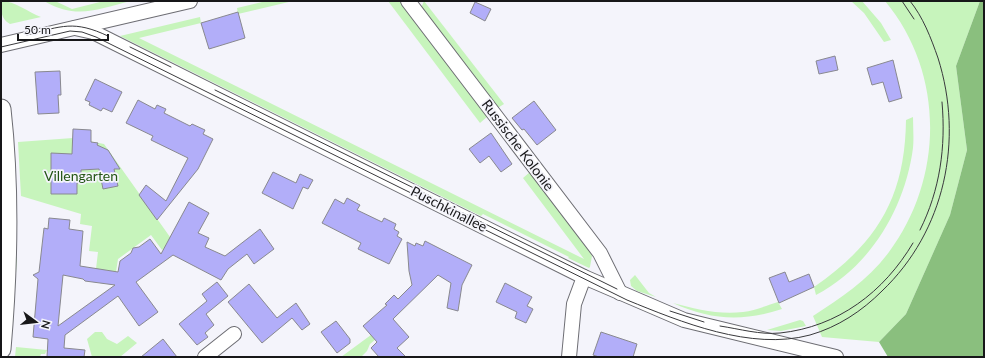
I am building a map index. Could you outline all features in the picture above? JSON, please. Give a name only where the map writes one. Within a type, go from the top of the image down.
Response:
[{"type":"street","points":[[1,44],[190,1]]},
{"type":"street","name":"Russische Kolonie","points":[[408,1],[600,253],[620,293]]},
{"type":"street","name":"Puschkinallee","points":[[74,28],[92,32],[584,277],[620,293],[684,320],[836,357]]},
{"type":"street","points":[[1,110],[5,151],[7,213],[5,292],[1,349]]},
{"type":"street","points":[[569,357],[574,304],[584,277]]},
{"type":"street","points":[[205,357],[234,334]]},
{"type":"green space","points":[[1,1],[6,1],[16,5],[41,17],[10,24],[3,17],[1,11]]},
{"type":"green space","points":[[44,1],[55,1],[72,9],[104,1],[131,1],[97,10],[77,11],[56,7]]},
{"type":"green space","points":[[266,1],[293,1],[238,14],[237,8]]},
{"type":"green space","points":[[388,1],[400,1],[488,116],[480,123]]},
{"type":"green space","points":[[424,1],[504,104],[496,109],[420,10]]},
{"type":"green space","points":[[851,1],[862,1],[881,23],[891,40],[884,42],[864,13]]},
{"type":"green space","points":[[885,1],[980,1],[956,66],[967,150],[950,215],[906,314],[879,342],[822,337],[813,316],[844,295],[864,279],[889,252],[907,223],[920,192],[928,159],[930,126],[927,93],[919,60],[905,29]]},
{"type":"green space","points":[[980,1],[984,1],[984,357],[888,357],[879,342],[906,314],[950,215],[967,150],[956,66]]},
{"type":"green space","points":[[200,17],[201,23],[139,38],[584,259],[523,178],[530,172],[589,250],[592,256],[590,267],[589,268],[568,258],[569,257],[483,214],[481,216],[120,36]]},
{"type":"green space","points":[[913,117],[913,148],[909,170],[893,213],[869,252],[836,283],[816,295],[814,287],[855,253],[871,235],[883,216],[893,196],[900,173],[906,120]]},
{"type":"green space","name":"Villengarten","points":[[73,138],[104,144],[170,237],[171,243],[162,250],[151,235],[118,259],[116,272],[96,269],[98,252],[89,251],[92,226],[80,224],[81,214],[21,196],[18,142]]},
{"type":"green space","points":[[13,257],[17,257],[12,323]]},
{"type":"green space","points":[[635,275],[649,293],[656,297],[637,291],[631,286],[630,280]]},
{"type":"green space","points":[[778,302],[782,309],[754,316],[740,317],[713,316],[687,309],[673,303],[707,311],[734,313],[752,310]]},
{"type":"green space","points":[[800,320],[803,321],[806,326],[781,331],[767,330]]},
{"type":"green space","points":[[390,321],[395,323],[370,344],[367,351],[361,357],[341,357]]},
{"type":"green space","points":[[95,332],[102,332],[107,339],[117,344],[128,336],[137,343],[120,357],[92,357],[87,339]]},
{"type":"green space","points":[[16,347],[47,350],[45,354],[41,354],[40,357],[15,357]]},
{"type":"building","points":[[475,2],[491,9],[485,21],[470,13]]},
{"type":"building","points":[[238,12],[245,38],[209,49],[201,23]]},
{"type":"building","points":[[835,56],[838,70],[819,74],[816,61]]},
{"type":"building","points":[[893,60],[902,98],[889,102],[883,82],[872,85],[867,68]]},
{"type":"building","points":[[60,71],[61,95],[58,95],[59,113],[38,114],[35,72]]},
{"type":"building","points":[[95,79],[122,92],[112,112],[103,108],[101,111],[89,105],[90,102],[85,100]]},
{"type":"building","points":[[138,100],[155,109],[157,105],[166,109],[164,113],[190,126],[192,124],[205,130],[203,134],[213,139],[198,169],[157,220],[139,195],[146,185],[166,201],[188,158],[151,140],[153,136],[126,123]]},
{"type":"building","points":[[534,101],[556,130],[537,145],[524,129],[522,130],[512,118]]},
{"type":"building","points":[[73,129],[91,130],[91,142],[98,143],[97,145],[108,150],[120,169],[114,169],[118,186],[103,189],[99,169],[81,170],[81,183],[77,183],[77,194],[51,194],[51,153],[72,154]]},
{"type":"building","points":[[491,133],[512,164],[501,172],[489,156],[480,163],[469,149]]},
{"type":"building","points":[[273,172],[296,183],[300,174],[313,180],[308,189],[303,187],[293,209],[262,193]]},
{"type":"building","points":[[347,198],[360,205],[357,210],[382,222],[384,218],[396,224],[394,229],[399,232],[397,236],[402,239],[389,264],[358,249],[361,243],[322,223],[335,199],[344,204]]},
{"type":"building","points":[[189,202],[209,213],[198,233],[209,238],[205,247],[225,256],[260,229],[274,249],[254,264],[247,254],[228,269],[221,280],[173,255],[136,282],[158,312],[139,326],[118,296],[65,335],[64,348],[85,350],[84,357],[47,357],[48,339],[33,337],[38,279],[33,275],[39,272],[44,228],[48,229],[49,218],[70,220],[69,229],[83,231],[80,266],[118,272],[120,261],[131,253],[133,248],[139,247],[150,239],[161,254]],"holes":[[[63,275],[83,279],[85,281],[115,285],[58,326]]]},
{"type":"building","points":[[425,241],[472,265],[462,285],[458,311],[447,308],[451,283],[438,275],[393,319],[409,337],[397,348],[406,357],[379,357],[371,348],[377,342],[363,326],[387,305],[385,304],[394,295],[398,299],[412,285],[409,271],[407,242],[415,246],[416,243],[423,246]]},
{"type":"building","points":[[785,272],[789,282],[809,274],[814,287],[779,303],[769,278]]},
{"type":"building","points":[[217,282],[228,296],[206,314],[214,325],[205,333],[208,337],[197,345],[179,324],[207,301],[202,294]]},
{"type":"building","points":[[505,283],[532,297],[527,306],[533,309],[526,323],[515,318],[517,312],[496,302]]},
{"type":"building","points":[[249,284],[277,318],[296,303],[310,324],[302,330],[292,318],[262,343],[228,302]]},
{"type":"building","points":[[336,321],[350,339],[350,343],[337,353],[321,332]]},
{"type":"building","points":[[601,332],[637,344],[633,357],[599,357],[593,355]]},
{"type":"building","points":[[163,339],[177,357],[141,357]]},
{"type":"tram line","points":[[902,1],[914,19]]},
{"type":"tram line","points":[[1,47],[70,31],[82,32],[96,37],[627,300],[670,317],[717,332],[740,337],[787,339],[820,332],[840,323],[858,312],[882,291],[904,267],[921,241],[934,213],[943,183],[948,152],[949,121],[946,89],[938,58],[929,35],[923,21],[910,1]]},
{"type":"tram line","points":[[27,35],[59,27],[77,26],[108,36]]},
{"type":"tram line","points":[[130,47],[171,67]]},
{"type":"tram line","points":[[215,90],[432,197]]},
{"type":"tram line","points":[[920,230],[927,215],[937,184],[940,168],[943,135],[942,102]]},
{"type":"tram line","points":[[463,213],[617,289]]},
{"type":"tram line","points":[[720,326],[758,332],[780,333],[801,329],[840,315],[857,304],[888,277],[913,243]]},
{"type":"tram line","points":[[670,311],[704,322]]}]
